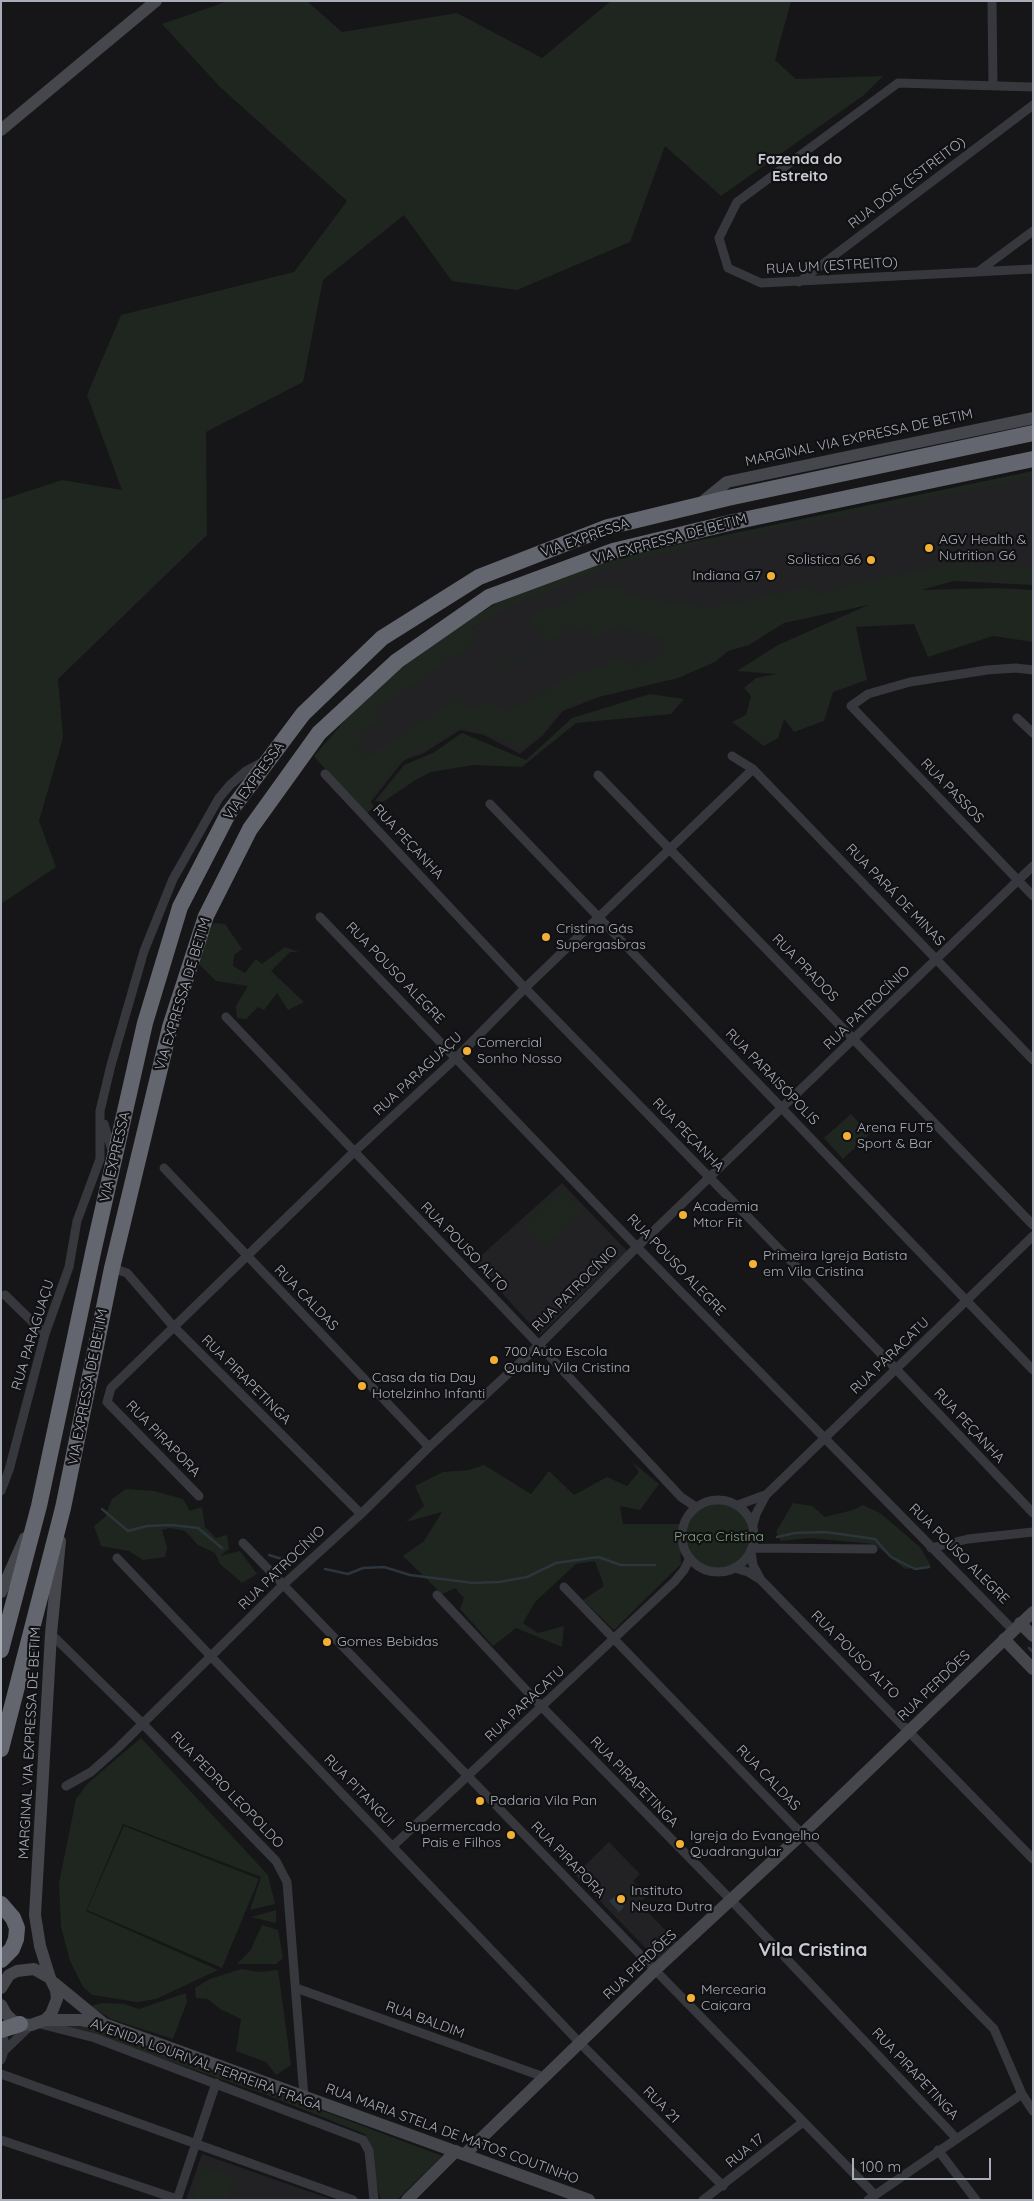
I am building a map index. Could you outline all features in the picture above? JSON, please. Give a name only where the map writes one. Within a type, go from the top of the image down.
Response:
[{"type":"highway","name":"VIA EXPRESSA","points":[[1,1650],[39,1506],[94,1248],[145,1023],[180,907],[228,814],[302,714],[382,638],[479,577],[608,528],[699,505],[1033,433]]},
{"type":"highway","name":"VIA EXPRESSA DE BETIM","points":[[1,1749],[64,1508],[112,1268],[170,1027],[206,916],[250,829],[319,733],[397,661],[489,597],[613,550],[733,522],[1033,458]]},
{"type":"highway","points":[[1,1904],[14,1918],[16,1928],[16,1939],[12,1949],[1,1960]]},
{"type":"highway","points":[[1,2030],[33,2023]]},
{"type":"street","points":[[1,130],[156,1]]},
{"type":"street","points":[[992,1],[993,85],[1033,87]]},
{"type":"street","name":"RUA UM (ESTREITO)","points":[[993,85],[898,83],[737,202],[719,238],[728,268],[761,283],[1033,269]]},
{"type":"street","name":"RUA DOIS (ESTREITO)","points":[[798,282],[1033,105]]},
{"type":"street","points":[[979,271],[1033,231]]},
{"type":"street","name":"MARGINAL VIA EXPRESSA DE BETIM","points":[[699,505],[727,482],[1033,418]]},
{"type":"street","name":"RUA PASSOS","points":[[1033,670],[1016,668],[987,670],[910,682],[868,694],[851,706],[1033,896]]},
{"type":"street","points":[[1017,718],[1033,733]]},
{"type":"street","name":"RUA PARÁ DE MINAS","points":[[732,756],[753,769],[1033,1060]]},
{"type":"street","name":"RUA PARAGUAÇU","points":[[1,1491],[9,1470],[44,1334],[66,1274],[76,1221],[100,1159],[100,1111],[111,1065],[144,951],[173,879],[220,798],[230,784],[246,771],[269,759]]},
{"type":"street","name":"RUA PARAGUAÇU","points":[[107,1402],[111,1388],[173,1326],[354,1152],[456,1058],[525,988],[753,769]]},
{"type":"street","name":"RUA PEÇANHA","points":[[325,774],[525,988],[895,1368],[1033,1513]]},
{"type":"street","name":"RUA PRADOS","points":[[598,776],[1033,1224]]},
{"type":"street","name":"RUA PARAISÓPOLIS","points":[[490,804],[1033,1370]]},
{"type":"street","name":"RUA PATROCÍNIO","points":[[66,1786],[91,1772],[212,1656],[283,1584],[361,1514],[1033,866]]},
{"type":"street","name":"RUA POUSO ALEGRE","points":[[320,917],[637,1247],[931,1548],[1017,1627],[1033,1636]]},
{"type":"street","name":"RUA POUSO ALTO","points":[[226,1017],[681,1497],[696,1507]]},
{"type":"street","points":[[100,1111],[115,1162]]},
{"type":"street","name":"RUA CALDAS","points":[[164,1168],[429,1447]]},
{"type":"street","name":"RUA PARACATU","points":[[753,1525],[756,1514],[766,1495],[1033,1236]]},
{"type":"street","name":"RUA PIRAPETINGA","points":[[112,1268],[127,1273],[173,1326],[361,1514]]},
{"type":"street","points":[[5,1295],[44,1334]]},
{"type":"street","name":"RUA PIRAPORA","points":[[107,1402],[199,1496]]},
{"type":"street","name":"RUA PARACATU","points":[[738,1505],[766,1495]]},
{"type":"street","name":"RUA POUSO ALTO","points":[[681,1497],[687,1518]]},
{"type":"street","points":[[712,1500],[730,1501],[738,1505],[747,1514],[753,1525],[755,1541],[752,1550],[744,1561],[735,1568],[718,1572],[701,1568],[690,1558],[684,1548],[683,1526],[687,1518],[696,1507],[712,1500]]},
{"type":"street","points":[[3,1584],[39,1506]]},
{"type":"street","name":"MARGINAL VIA EXPRESSA DE BETIM","points":[[33,2023],[55,2007],[57,1999],[40,1946],[36,1915],[40,1799],[51,1634],[64,1508]]},
{"type":"street","points":[[931,1548],[968,1539],[1033,1532]]},
{"type":"street","name":"RUA PIRAPORA","points":[[243,1543],[803,2122],[872,2197]]},
{"type":"street","points":[[752,1550],[873,1549]]},
{"type":"street","name":"RUA POUSO ALTO","points":[[752,1550],[753,1565],[761,1580]]},
{"type":"street","name":"RUA PITANGUI","points":[[118,1558],[580,2043]]},
{"type":"street","name":"RUA PARACATU","points":[[393,1846],[675,1582],[690,1558]]},
{"type":"street","name":"RUA PARACATU","points":[[675,1582],[701,1568]]},
{"type":"street","name":"RUA POUSO ALTO","points":[[735,1568],[748,1572],[761,1580],[910,1730],[1033,1859]]},
{"type":"street","name":"RUA CALDAS","points":[[564,1588],[994,2029],[1022,2094],[1033,2111]]},
{"type":"street","name":"RUA PIRAPETINGA","points":[[437,1596],[541,1706],[731,1900],[957,2139]]},
{"type":"street","name":"RUA PERDÕES","points":[[407,2200],[544,2078],[655,1970],[802,1834],[1033,1612]]},
{"type":"street","name":"RUA PEDRO LEOPOLDO","points":[[51,1634],[142,1723],[276,1861],[287,1882],[304,2097]]},
{"type":"street","points":[[1004,1639],[1033,1669]]},
{"type":"street","name":"AVENIDA LOURIVAL FERREIRA FRAGA","points":[[5,1976],[25,1968],[34,1969],[51,1980],[104,2024]]},
{"type":"street","points":[[1,1988],[5,1976]]},
{"type":"street","name":"RUA BALDIM","points":[[296,1988],[544,2078]]},
{"type":"street","points":[[1,2006],[6,2014],[33,2023],[3,2056]]},
{"type":"street","name":"AVENIDA LOURIVAL FERREIRA FRAGA","points":[[33,2023],[80,2020],[104,2024],[304,2097]]},
{"type":"street","name":"AVENIDA LOURIVAL FERREIRA FRAGA","points":[[33,2023],[95,2038],[363,2140],[369,2151],[374,2200]]},
{"type":"street","points":[[1,2037],[4,2040],[3,2056]]},
{"type":"street","name":"RUA 21","points":[[580,2043],[723,2186]]},
{"type":"street","points":[[1,2074],[353,2200]]},
{"type":"street","points":[[1,2140],[177,2199],[216,2083]]},
{"type":"street","points":[[872,2197],[1022,2094]]},
{"type":"street","name":"RUA MARIA STELA DE MATOS COUTINHO","points":[[304,2097],[589,2200]]},
{"type":"street","name":"RUA 17","points":[[703,2200],[803,2122]]},
{"type":"street","points":[[938,2150],[976,2200]]},
{"type":"shaded area","points":[[1033,473],[1033,572],[986,569],[805,601],[690,662],[563,711],[543,735],[520,754],[484,735],[460,730],[424,753],[404,760],[365,809],[316,759],[354,712],[501,608],[617,561]]},
{"type":"shaded area","points":[[562,1183],[627,1251],[540,1335],[474,1262]]},
{"type":"shaded area","name":"Instituto Neuza Dutra","points":[[609,1842],[640,1874],[633,1881],[647,1896],[639,1903],[677,1942],[657,1960],[575,1875]]},
{"type":"shaded area","points":[[615,1896],[624,1907],[619,1912],[609,1901]]},
{"type":"shaded area","points":[[202,2154],[333,2200],[186,2200]]},
{"type":"green space","points":[[228,1],[307,1],[342,32],[457,13],[542,58],[611,1],[791,1],[775,60],[796,79],[883,76],[864,95],[721,196],[665,146],[630,242],[517,290],[452,281],[404,215],[323,280],[303,382],[206,432],[207,535],[58,679],[63,738],[39,821],[56,867],[1,904],[1,500],[62,480],[122,490],[87,395],[121,315],[294,272],[347,201],[220,87],[162,24]]},
{"type":"green space","points":[[1033,471],[1033,477],[750,534],[618,563],[508,607],[471,629],[474,643],[375,710],[382,721],[360,733],[363,741],[357,745],[367,757],[459,697],[465,708],[473,704],[475,709],[492,699],[497,708],[507,712],[571,676],[590,669],[608,667],[610,661],[618,657],[633,666],[650,660],[662,652],[664,639],[622,629],[615,635],[611,627],[595,640],[587,627],[576,632],[574,625],[500,672],[497,669],[545,641],[530,616],[605,585],[628,589],[627,595],[711,608],[811,586],[814,594],[842,589],[842,586],[972,558],[974,564],[1033,568],[1033,585],[954,581],[921,590],[997,588],[1033,590],[1033,642],[993,636],[928,657],[914,624],[856,627],[867,680],[833,692],[824,721],[794,732],[784,719],[778,738],[764,746],[732,722],[746,715],[751,696],[744,688],[756,678],[776,674],[737,671],[778,645],[868,605],[784,623],[749,645],[728,651],[715,662],[678,678],[582,701],[557,713],[543,731],[521,750],[497,737],[461,728],[395,766],[370,800],[374,807],[365,815],[314,756],[374,687],[454,630],[506,597],[624,556]]},
{"type":"green space","points":[[650,694],[684,699],[671,714],[576,723],[522,767],[473,765],[431,772],[383,802],[375,801],[404,765],[433,753],[462,733],[526,760],[572,718]]},
{"type":"green space","points":[[214,923],[225,924],[242,949],[234,955],[233,966],[245,973],[256,959],[262,964],[285,947],[299,952],[290,952],[271,971],[304,1002],[288,1010],[277,993],[264,1010],[258,1007],[246,1019],[237,1018],[236,1006],[248,986],[216,981],[198,963],[201,948]]},
{"type":"green space","name":"Arena FUT5 Sport & Bar","points":[[851,1114],[870,1134],[843,1159],[824,1138]]},
{"type":"green space","points":[[562,1190],[582,1212],[544,1247],[524,1224]]},
{"type":"green space","points":[[632,1462],[659,1484],[640,1510],[620,1506],[623,1524],[679,1524],[681,1564],[614,1630],[583,1600],[604,1586],[595,1561],[576,1564],[535,1602],[523,1623],[538,1633],[564,1626],[562,1647],[516,1628],[493,1646],[460,1609],[464,1598],[455,1588],[442,1594],[403,1556],[424,1541],[442,1512],[406,1522],[424,1506],[415,1486],[443,1472],[469,1470],[484,1465],[531,1494],[549,1471],[574,1495],[607,1477],[627,1486],[639,1472]]},
{"type":"green space","points":[[126,1489],[154,1491],[183,1499],[190,1511],[202,1507],[205,1527],[216,1538],[227,1535],[229,1549],[220,1556],[240,1551],[257,1574],[242,1583],[220,1564],[215,1553],[198,1545],[185,1531],[170,1528],[162,1530],[167,1548],[165,1557],[143,1560],[129,1551],[101,1546],[94,1526],[105,1517],[112,1499]]},
{"type":"green space","points":[[793,1503],[812,1506],[825,1517],[853,1510],[863,1505],[880,1513],[920,1547],[931,1566],[905,1569],[874,1544],[809,1538],[781,1541],[776,1532]]},
{"type":"green space","name":"Praça Cristina","points":[[719,1504],[732,1507],[742,1514],[749,1524],[752,1537],[749,1550],[742,1560],[732,1567],[719,1570],[706,1567],[696,1560],[689,1550],[686,1537],[689,1524],[696,1514],[706,1507]]},
{"type":"green space","points":[[141,1738],[268,1875],[275,1904],[250,1910],[261,1877],[123,1824],[86,1911],[218,1970],[156,1999],[137,2002],[92,1995],[83,1987],[70,1961],[61,1927],[59,1883],[76,1799],[88,1783]]},
{"type":"green space","points":[[124,1826],[259,1879],[222,1968],[87,1910]]},
{"type":"green space","points":[[276,1910],[276,1923],[251,1917]]},
{"type":"green space","points":[[262,1925],[278,1930],[283,1958],[276,1964],[237,1964],[250,1951]]},
{"type":"green space","points":[[241,1969],[259,1972],[278,1970],[291,2065],[276,2075],[266,2062],[236,2051],[241,2019],[220,2009],[208,1999],[196,1998],[195,1988],[210,1979]]},
{"type":"green space","points":[[186,1993],[187,2002],[173,2039],[111,2019],[90,2006],[103,2003],[124,2004],[139,2009]]},
{"type":"green space","points":[[53,2024],[98,2028],[122,2035],[442,2156],[397,2200],[383,2200],[380,2198],[365,2134],[267,2095],[94,2035]]},
{"type":"green space","points":[[202,2167],[234,2176],[227,2200],[193,2200]]},
{"type":"waterway","points":[[102,1509],[128,1531],[147,1526],[172,1525],[198,1528],[222,1548]]},
{"type":"waterway","points":[[777,1537],[795,1533],[826,1532],[875,1539],[891,1557],[915,1569],[929,1567]]},
{"type":"waterway","points":[[269,1555],[295,1563]]},
{"type":"waterway","points":[[325,1569],[348,1574],[363,1568],[384,1567],[410,1575],[473,1583],[499,1582],[527,1577],[556,1563],[598,1557],[621,1565],[655,1565]]},
{"type":"waterway","points":[[1029,1648],[1033,1652]]},
{"type":"place","name":"AGV Health & Nutrition G6","points":[[929,548]]},
{"type":"place","name":"Solistica G6","points":[[871,560]]},
{"type":"place","name":"Indiana G7","points":[[771,576]]},
{"type":"place","name":"Cristina Gás Supergasbras","points":[[546,937]]},
{"type":"place","name":"Comercial Sonho Nosso","points":[[467,1051]]},
{"type":"place","name":"Arena FUT5 Sport & Bar","points":[[847,1136]]},
{"type":"place","name":"Academia Mtor Fit","points":[[683,1215]]},
{"type":"place","name":"Primeira Igreja Batista em Vila Cristina","points":[[753,1264]]},
{"type":"place","name":"700 Auto Escola Quality Vila Cristina","points":[[494,1360]]},
{"type":"place","name":"Casa da tia Day Hotelzinho Infanti","points":[[362,1386]]},
{"type":"place","name":"Gomes Bebidas","points":[[327,1642]]},
{"type":"place","name":"Padaria Vila Pan","points":[[480,1801]]},
{"type":"place","name":"Supermercado Pais e Filhos","points":[[511,1835]]},
{"type":"place","name":"Igreja do Evangelho Quadrangular","points":[[680,1844]]},
{"type":"place","name":"Instituto Neuza Dutra","points":[[621,1899]]},
{"type":"place","name":"Mercearia Caiçara","points":[[691,1998]]},
{"type":"district","name":"Fazenda do Estreito","points":[[800,168]]},
{"type":"district","name":"Vila Cristina","points":[[813,1950]]}]
